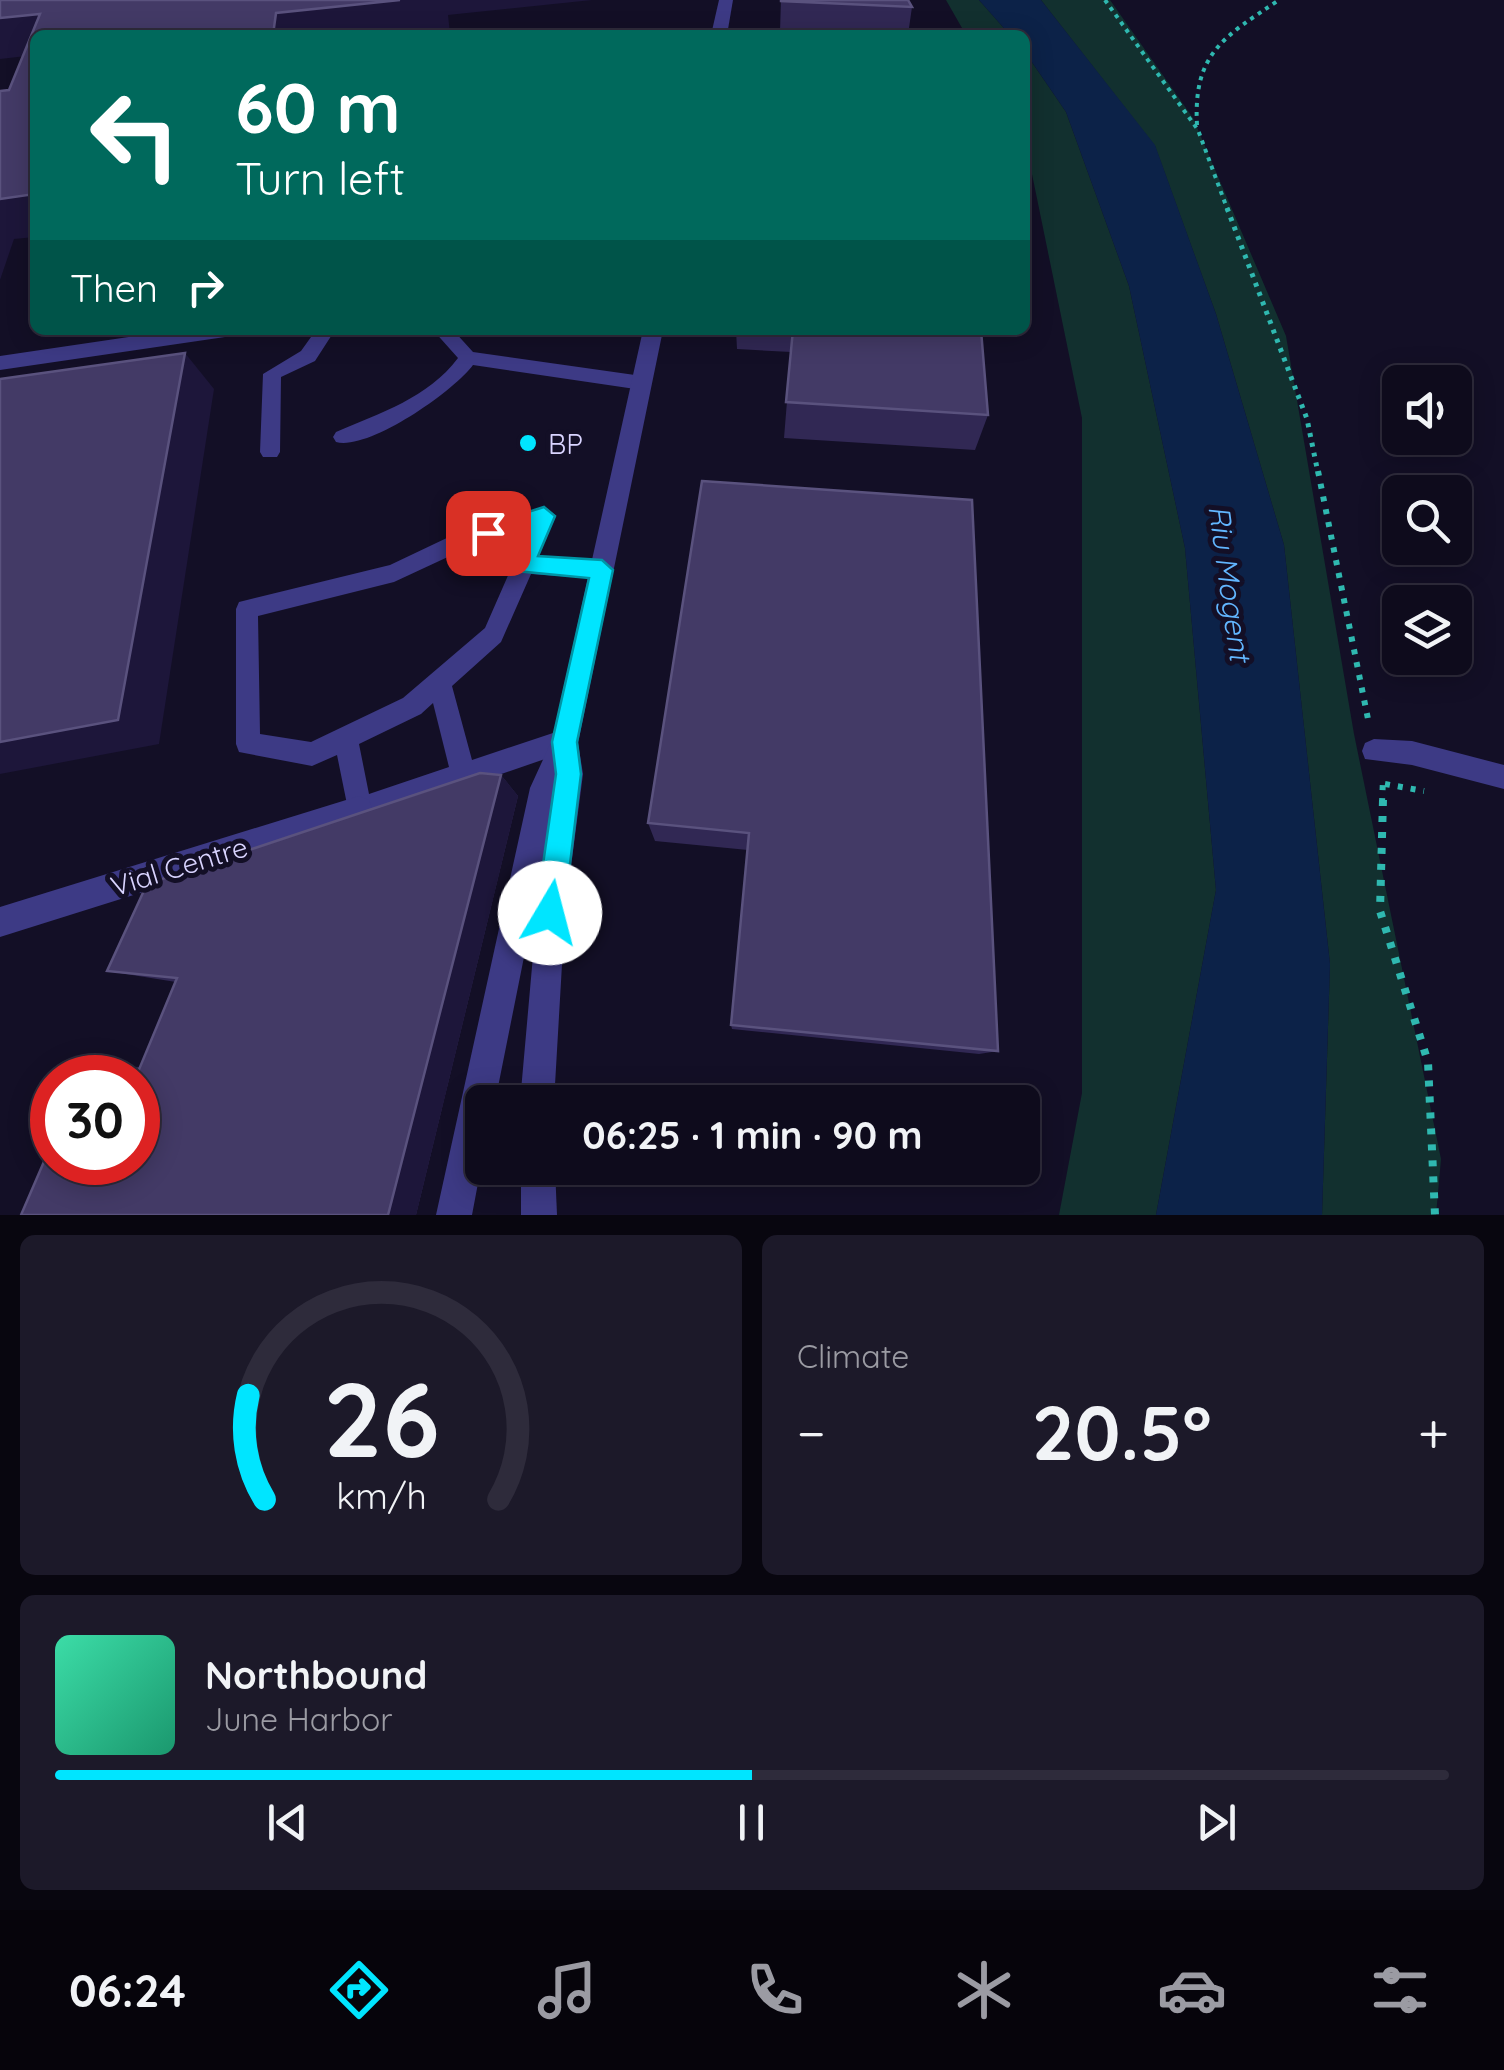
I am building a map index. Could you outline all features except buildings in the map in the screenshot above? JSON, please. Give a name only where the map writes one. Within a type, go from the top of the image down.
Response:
[{"type":"street","points":[[720,30],[726,0]]},
{"type":"street","points":[[0,363],[191,335]]},
{"type":"street","points":[[454,1215],[544,788],[565,742],[652,335]]},
{"type":"street","points":[[538,1085],[550,913],[568,774],[565,742]]},
{"type":"street","name":"Vial Centre","points":[[0,922],[359,810]]},
{"type":"street","points":[[538,1185],[539,1215]]},
{"type":"lane","points":[[270,452],[272,374],[308,356],[323,335]]},
{"type":"lane","points":[[447,335],[468,358],[642,383]]},
{"type":"lane","points":[[344,437],[423,403],[460,371],[468,358]]},
{"type":"lane","points":[[544,516],[493,635],[440,682],[412,706],[312,754],[248,744],[247,609],[394,574],[459,542],[544,516]]},
{"type":"lane","points":[[524,564],[602,570]]},
{"type":"lane","points":[[440,682],[464,775]]},
{"type":"lane","points":[[346,738],[359,810],[565,742]]},
{"type":"lane","points":[[1374,751],[1412,754],[1504,777]]},
{"type":"path","points":[[1105,0],[1198,130],[1307,418],[1384,784],[1380,911],[1428,1062],[1435,1215]]},
{"type":"path","points":[[1198,130],[1195,97],[1200,66],[1212,49],[1279,0]]},
{"type":"green space","points":[[946,0],[979,0],[1006,30],[963,30]]},
{"type":"green space","points":[[1041,0],[1110,0],[1193,118],[1286,336],[1354,734],[1441,1159],[1436,1215],[1322,1215],[1330,964],[1284,545],[1216,314],[1155,146]]},
{"type":"green space","points":[[1030,59],[1066,112],[1129,286],[1185,548],[1216,890],[1156,1215],[1059,1215],[1082,1093],[1082,418],[1030,164]]},
{"type":"water","name":"Riu Mogent","points":[[979,0],[1041,0],[1155,145],[1216,314],[1284,545],[1330,964],[1322,1215],[1156,1215],[1216,890],[1185,548],[1129,286],[1066,112],[1030,59],[1030,30],[1006,30]]},
{"type":"place","name":"BP","points":[[528,443]]},
{"type":"route","points":[[488,533],[544,516],[524,564],[602,570],[565,742],[568,774],[550,913]]}]
